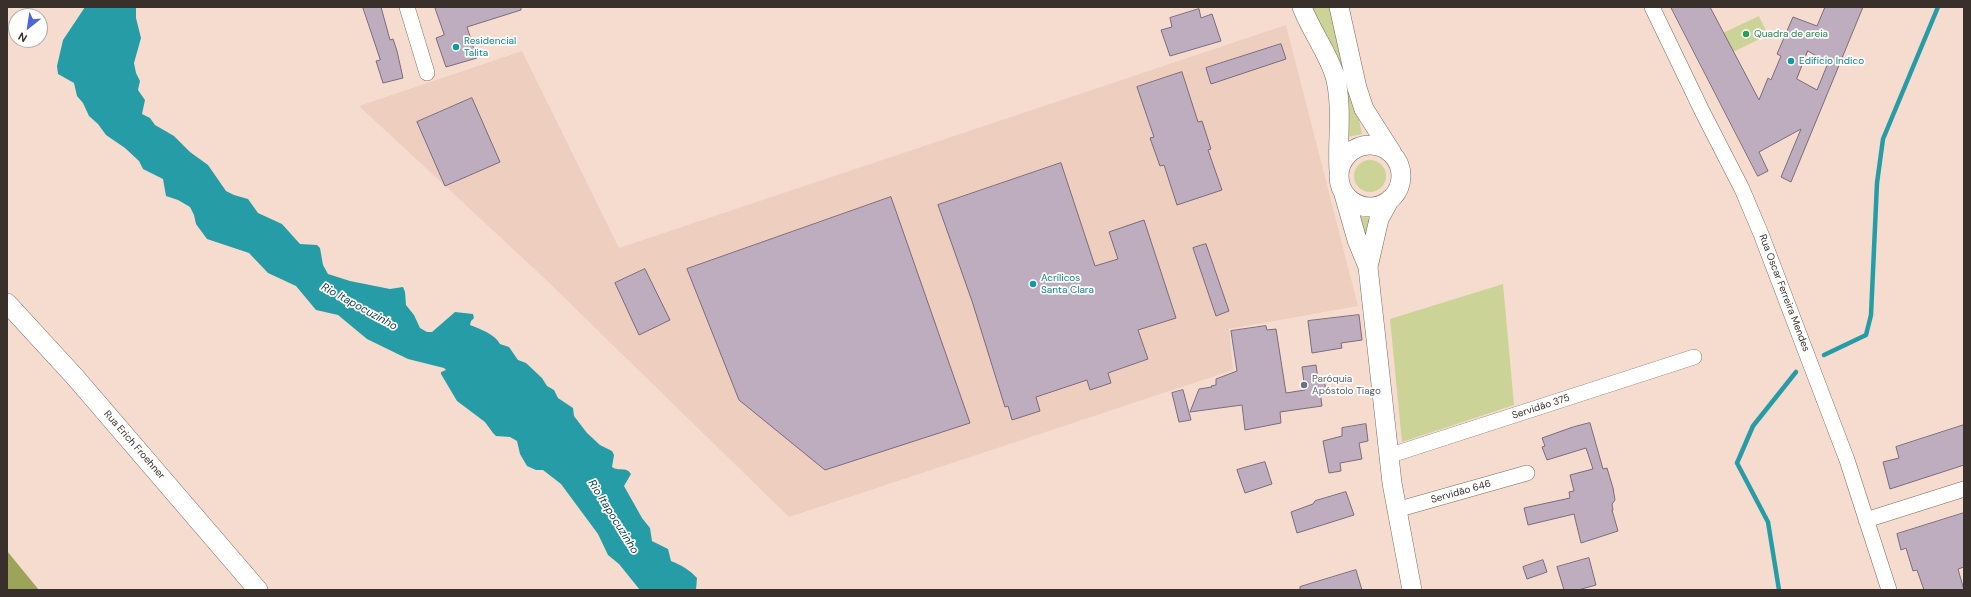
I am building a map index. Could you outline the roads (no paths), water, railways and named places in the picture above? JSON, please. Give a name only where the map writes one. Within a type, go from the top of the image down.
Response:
[{"type":"main road","points":[[1302,7],[1329,59],[1335,77],[1339,119],[1337,148],[1339,171],[1357,240],[1368,267],[1388,456],[1396,510],[1412,590]]},
{"type":"main road","points":[[1339,7],[1355,81],[1364,109],[1392,154],[1400,171],[1400,182],[1396,192],[1390,199],[1379,219],[1368,267]]},
{"type":"main road","points":[[1339,171],[1342,162],[1348,154],[1356,148],[1365,145],[1380,147],[1392,154]]},
{"type":"main road","points":[[1343,191],[1350,199],[1359,205],[1370,207],[1380,205],[1390,199]]},
{"type":"main road","name":"Rua Erich Froehner","points":[[7,303],[75,376],[258,590]]},
{"type":"street","points":[[407,7],[427,73]]},
{"type":"street","name":"Rua Oscar Ferreira Mendes","points":[[1652,7],[1702,112],[1742,189],[1761,234],[1844,453],[1889,590]]},
{"type":"street","name":"Servidão 375","points":[[1388,456],[1694,357]]},
{"type":"street","name":"Servidão 646","points":[[1396,510],[1527,473]]},
{"type":"street","points":[[1866,520],[1964,489]]},
{"type":"water","name":"Rio Itapocuzinho","points":[[85,7],[136,7],[136,18],[141,38],[134,63],[136,73],[140,81],[138,90],[145,100],[142,114],[150,118],[155,125],[174,136],[190,152],[208,165],[226,191],[248,199],[258,213],[282,224],[300,244],[317,245],[320,248],[323,265],[328,274],[350,281],[390,289],[403,287],[406,305],[414,315],[420,328],[427,332],[432,332],[455,312],[473,314],[474,318],[470,325],[487,332],[495,337],[500,344],[509,347],[518,360],[526,363],[542,378],[547,386],[554,390],[558,398],[573,408],[574,416],[587,433],[600,445],[612,451],[614,455],[612,467],[627,470],[631,474],[624,486],[642,518],[650,528],[652,541],[668,549],[671,561],[685,568],[697,578],[696,590],[640,590],[619,564],[608,555],[598,534],[561,484],[543,470],[536,470],[527,466],[520,454],[517,441],[510,437],[496,436],[485,422],[457,401],[441,374],[441,372],[446,370],[444,368],[408,359],[367,339],[338,315],[316,310],[296,286],[268,273],[249,253],[207,239],[196,224],[190,207],[178,200],[166,196],[163,179],[143,169],[139,161],[125,148],[106,135],[98,124],[89,116],[83,103],[77,96],[74,83],[58,74],[57,66],[63,40]]},
{"type":"waterway","points":[[1824,355],[1866,335],[1871,315],[1877,183],[1883,139],[1938,7]]},
{"type":"waterway","points":[[1779,590],[1768,522],[1737,463],[1753,426],[1796,372]]},
{"type":"place","name":"Quadra de areia","points":[[1746,34]]},
{"type":"place","name":"Residencial Talita","points":[[456,47]]},
{"type":"place","name":"Edifício Indico","points":[[1791,61]]},
{"type":"place","name":"Acrílicos Santa Clara","points":[[1033,284]]},
{"type":"place","name":"Paróquia Apóstolo Tiago","points":[[1304,385]]}]
